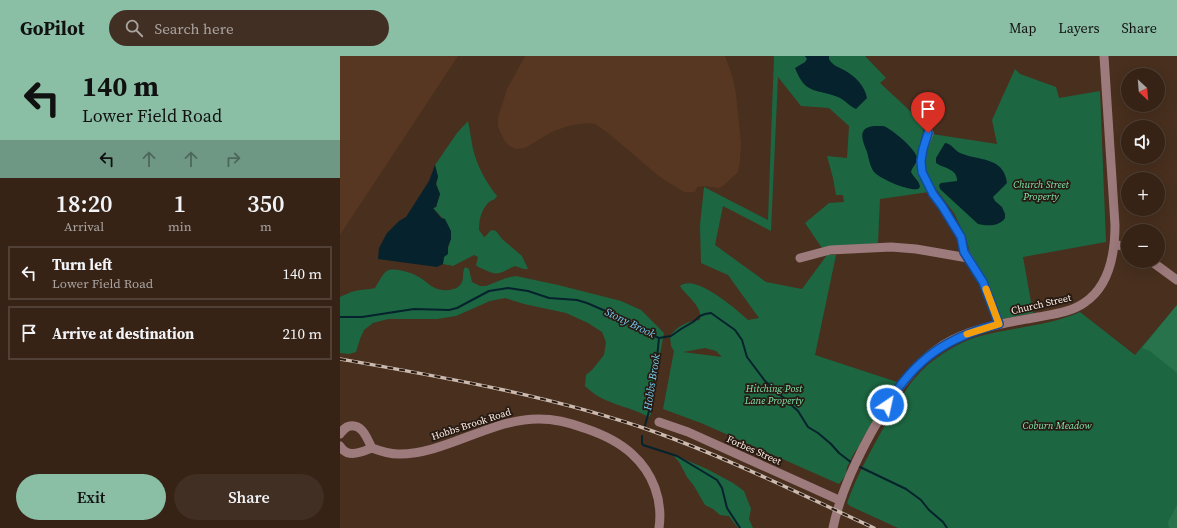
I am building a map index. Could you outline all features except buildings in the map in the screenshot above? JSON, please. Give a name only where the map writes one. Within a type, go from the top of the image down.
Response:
[{"type":"street","name":"Church Street","points":[[833,528],[840,500],[853,468],[893,396],[916,366],[935,351],[970,332],[999,324],[1074,308],[1085,303],[1091,298],[1102,284],[1112,261],[1115,244],[1104,56]]},
{"type":"street","points":[[928,133],[921,161],[922,172],[933,194],[961,237],[964,252],[983,282],[999,324]]},
{"type":"street","points":[[1115,244],[1121,246]]},
{"type":"street","points":[[800,258],[830,250],[891,247],[916,249],[968,258]]},
{"type":"street","points":[[1161,268],[1177,280]]},
{"type":"street","name":"Hobbs Brook Road","points":[[372,448],[393,454],[415,453],[502,425],[526,420],[549,420],[579,426],[611,439],[627,449],[640,462],[653,483],[657,494],[660,513],[659,528]]},
{"type":"street","name":"Forbes Street","points":[[659,422],[688,432],[840,500]]},
{"type":"street","points":[[340,434],[348,427],[357,427],[364,432],[372,448],[350,454],[340,446]]},
{"type":"shaded area","points":[[340,56],[458,56],[340,235]]},
{"type":"shaded area","points":[[525,56],[725,56],[733,78],[736,94],[741,143],[738,172],[719,188],[704,186],[697,187],[695,192],[684,192],[660,177],[608,133],[595,124],[587,123],[568,126],[552,132],[525,148],[516,149],[509,146],[504,140],[498,127],[498,117],[507,89]]},
{"type":"green space","name":"Hitching Post Lane Property","points":[[774,56],[865,56],[886,78],[880,83],[910,111],[922,126],[923,134],[917,153],[917,161],[929,192],[880,199],[878,243],[822,248],[805,223],[829,203],[844,202],[843,195],[836,195],[827,156],[847,158],[849,126],[829,108],[801,106],[778,77],[771,231],[723,206],[715,245],[766,282],[802,289],[827,255],[836,255],[815,355],[897,382],[854,453],[847,467],[846,475],[839,484],[701,423],[663,409],[674,351],[671,346],[670,336],[676,329],[683,325],[700,320],[697,306],[680,286],[687,283],[705,288],[725,301],[748,320],[759,318],[728,275],[701,263],[700,225],[704,187],[768,220]],"holes":[[[705,348],[716,351],[722,357],[683,352]]]},
{"type":"green space","name":"Church Street Property","points":[[1015,69],[1020,74],[1056,87],[1059,98],[1100,91],[1106,242],[1023,257],[1033,313],[1002,319],[971,256],[966,238],[954,213],[930,181],[926,170],[925,157],[932,134],[997,144],[992,120]]},
{"type":"green space","points":[[468,121],[473,149],[479,168],[497,196],[484,208],[480,219],[479,230],[484,237],[492,230],[496,231],[502,239],[522,256],[528,269],[515,266],[500,273],[490,272],[476,265],[478,257],[474,255],[453,266],[443,264],[444,257],[448,250],[451,232],[447,224],[433,208],[436,207],[440,194],[436,184],[438,176],[435,165],[457,133]]},
{"type":"green space","points":[[465,267],[469,269],[472,282],[480,286],[486,286],[506,278],[516,276],[621,301],[641,310],[664,333],[650,407],[651,414],[649,417],[608,401],[592,392],[585,386],[586,375],[604,355],[606,342],[602,332],[588,323],[566,313],[524,304],[505,298],[490,301],[456,316],[437,319],[388,319],[373,323],[364,330],[356,352],[349,354],[340,353],[340,297],[353,291],[375,288],[387,271],[395,269],[415,275],[437,289],[453,289],[458,287],[462,282]]},
{"type":"green space","name":"Coburn Meadow","points":[[1177,305],[1177,528],[898,528],[850,506],[847,503],[869,455],[906,390],[929,364],[948,350],[980,336],[1056,320],[1080,312],[1135,355]]},
{"type":"green space","points":[[1177,305],[1177,373],[1150,351],[1142,348]]},
{"type":"green space","points":[[672,454],[707,469],[733,483],[744,491],[751,509],[749,519],[753,528],[738,528],[729,516],[720,515],[705,505],[679,462]]},
{"type":"green space","points":[[1177,505],[1177,528],[1169,528],[1168,522]]},
{"type":"water","points":[[805,56],[829,56],[830,61],[833,64],[856,78],[864,89],[867,98],[856,109],[838,97],[807,87],[799,77],[795,68],[805,62],[807,59]]},
{"type":"water","points":[[874,126],[883,126],[892,131],[916,154],[916,162],[911,172],[918,181],[920,187],[918,189],[908,188],[889,182],[873,171],[862,136],[865,129]]},
{"type":"water","points":[[945,143],[960,153],[989,161],[1001,168],[1005,174],[1007,183],[993,197],[1002,207],[1005,214],[1005,218],[1000,223],[993,225],[978,224],[940,189],[939,185],[941,183],[957,181],[957,177],[953,171],[936,163],[936,158]]},
{"type":"water","points":[[435,165],[438,177],[436,184],[440,194],[436,207],[433,208],[441,218],[445,219],[451,231],[448,254],[444,257],[443,264],[437,267],[378,259],[379,248],[387,233],[399,221],[406,217],[429,181]]},
{"type":"waterway","name":"Stony Brook","points":[[340,317],[362,317],[414,309],[449,310],[457,308],[489,291],[508,288],[528,291],[549,298],[577,300],[587,303],[617,316],[659,338],[671,336],[700,316],[711,313],[735,330],[742,340],[747,357],[765,381],[798,411],[808,427],[818,433],[852,463]]},
{"type":"waterway","name":"Hobbs Brook","points":[[645,425],[653,393],[659,338]]},
{"type":"waterway","name":"Hobbs Brook","points":[[642,436],[643,445],[677,456],[717,480],[722,488],[727,508],[740,528]]},
{"type":"waterway","name":"Stony Brook","points":[[860,467],[906,489],[921,500],[947,528]]},
{"type":"railway","points":[[340,359],[499,389],[617,419],[711,454],[874,528]]},
{"type":"slow traffic","points":[[967,334],[999,324],[986,289]]},
{"type":"route","points":[[887,405],[916,366],[930,354],[970,332],[999,324],[983,282],[964,252],[961,237],[933,194],[922,172],[921,161],[928,133]]}]
